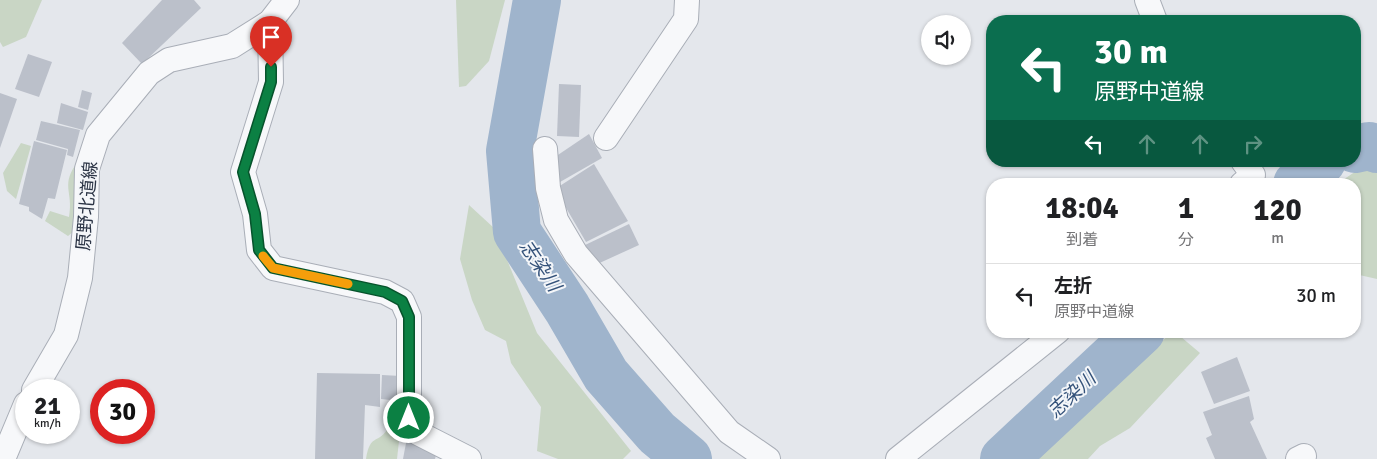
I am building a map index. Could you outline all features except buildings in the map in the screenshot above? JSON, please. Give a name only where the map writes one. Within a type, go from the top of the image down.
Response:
[{"type":"street","name":"原野北道線","points":[[40,379],[66,335],[80,278],[86,217],[87,169],[98,135],[149,73],[169,60],[232,46],[270,22],[287,0]]},
{"type":"street","points":[[606,138],[686,19],[687,0]]},
{"type":"street","points":[[1147,0],[1152,15]]},
{"type":"street","points":[[270,22],[271,82],[243,172],[255,214],[259,250],[273,268],[385,292],[402,301],[409,317],[409,418],[418,433],[470,459]]},
{"type":"street","points":[[545,149],[548,188],[556,220],[576,254],[603,282],[729,432],[768,459]]},
{"type":"street","points":[[898,459],[1049,338]]},
{"type":"street","points":[[3,459],[15,430]]},
{"type":"green space","points":[[0,0],[42,0],[26,37],[3,47],[0,42]]},
{"type":"green space","points":[[456,0],[505,0],[489,61],[466,86],[459,87]]},
{"type":"green space","points":[[21,143],[31,146],[16,199],[7,191],[3,173]]},
{"type":"green space","points":[[79,160],[74,231],[68,236],[45,221],[50,211],[69,217],[68,182]]},
{"type":"green space","points":[[1359,169],[1377,172],[1377,279],[1361,275],[1361,178],[1346,178]]},
{"type":"green space","points":[[469,205],[494,228],[537,333],[631,451],[623,459],[558,459],[537,451],[541,407],[511,363],[506,341],[485,330],[472,300],[460,259]]},
{"type":"green space","points":[[1166,338],[1182,338],[1200,353],[1130,428],[1100,446],[1088,459],[1027,459],[1073,416]]},
{"type":"green space","points":[[393,413],[402,414],[397,459],[366,459],[372,443],[387,430]]},
{"type":"waterway","name":"志染川","points":[[537,0],[510,151],[517,232],[567,308],[606,375],[657,433],[688,459]]},
{"type":"waterway","name":"志染川","points":[[1361,148],[1369,146],[1377,149]]},
{"type":"waterway","name":"志染川","points":[[1304,178],[1315,167]]},
{"type":"waterway","name":"志染川","points":[[1004,459],[1134,338]]},
{"type":"slow traffic","points":[[263,256],[273,268],[348,284]]},
{"type":"route","points":[[271,67],[271,82],[243,172],[255,214],[259,250],[273,268],[385,292],[402,301],[409,317],[409,418]]}]
